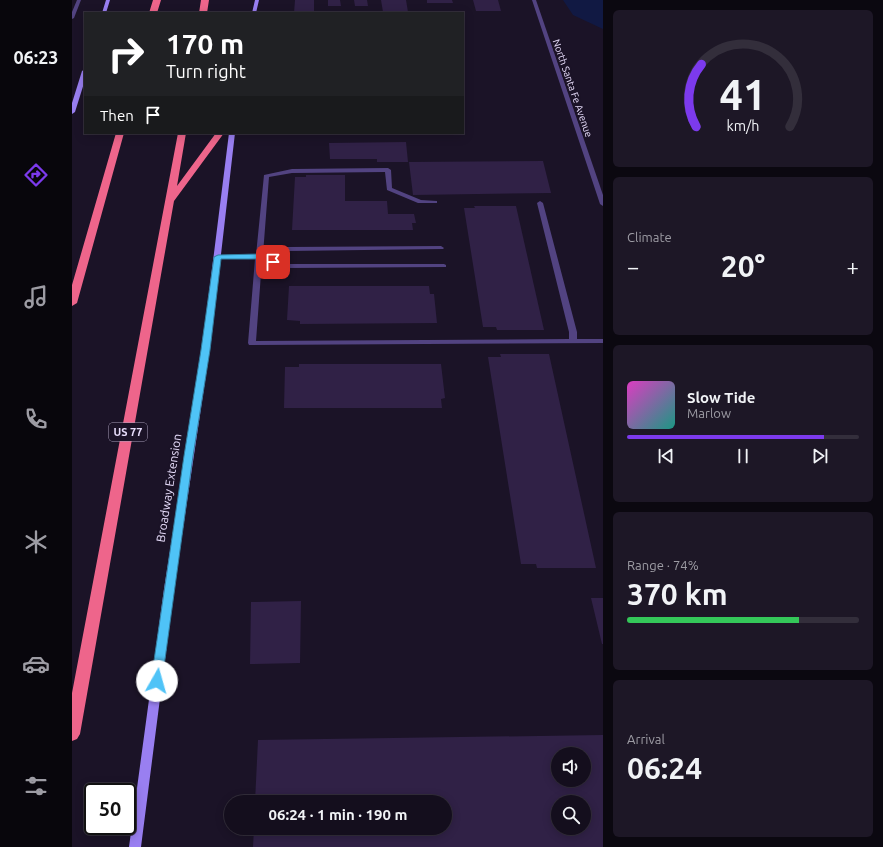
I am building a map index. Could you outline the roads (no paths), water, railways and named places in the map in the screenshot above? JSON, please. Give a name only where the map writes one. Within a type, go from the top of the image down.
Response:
[{"type":"highway","points":[[153,12],[157,0]]},
{"type":"highway","points":[[203,12],[205,0]]},
{"type":"highway","points":[[72,297],[120,134]]},
{"type":"highway","name":"US 77","points":[[72,734],[182,134]]},
{"type":"highway","points":[[170,202],[219,134]]},
{"type":"main road","points":[[104,12],[108,0]]},
{"type":"main road","points":[[254,12],[257,0]]},
{"type":"main road","points":[[72,112],[84,74]]},
{"type":"main road","name":"Broadway Extension","points":[[135,847],[169,589],[206,350],[232,134]]},
{"type":"street","points":[[72,18],[79,0]]},
{"type":"street","name":"North Santa Fe Avenue","points":[[534,0],[603,204]]},
{"type":"street","points":[[434,202],[420,202],[389,189],[388,170],[292,170],[266,176],[252,343],[603,341]]},
{"type":"street","points":[[540,203],[573,332],[573,341]]},
{"type":"street","points":[[218,257],[259,257],[288,249],[441,248]]},
{"type":"street","points":[[259,257],[287,266],[444,266]]},
{"type":"water","points":[[563,0],[603,0],[603,29],[573,15]]}]
